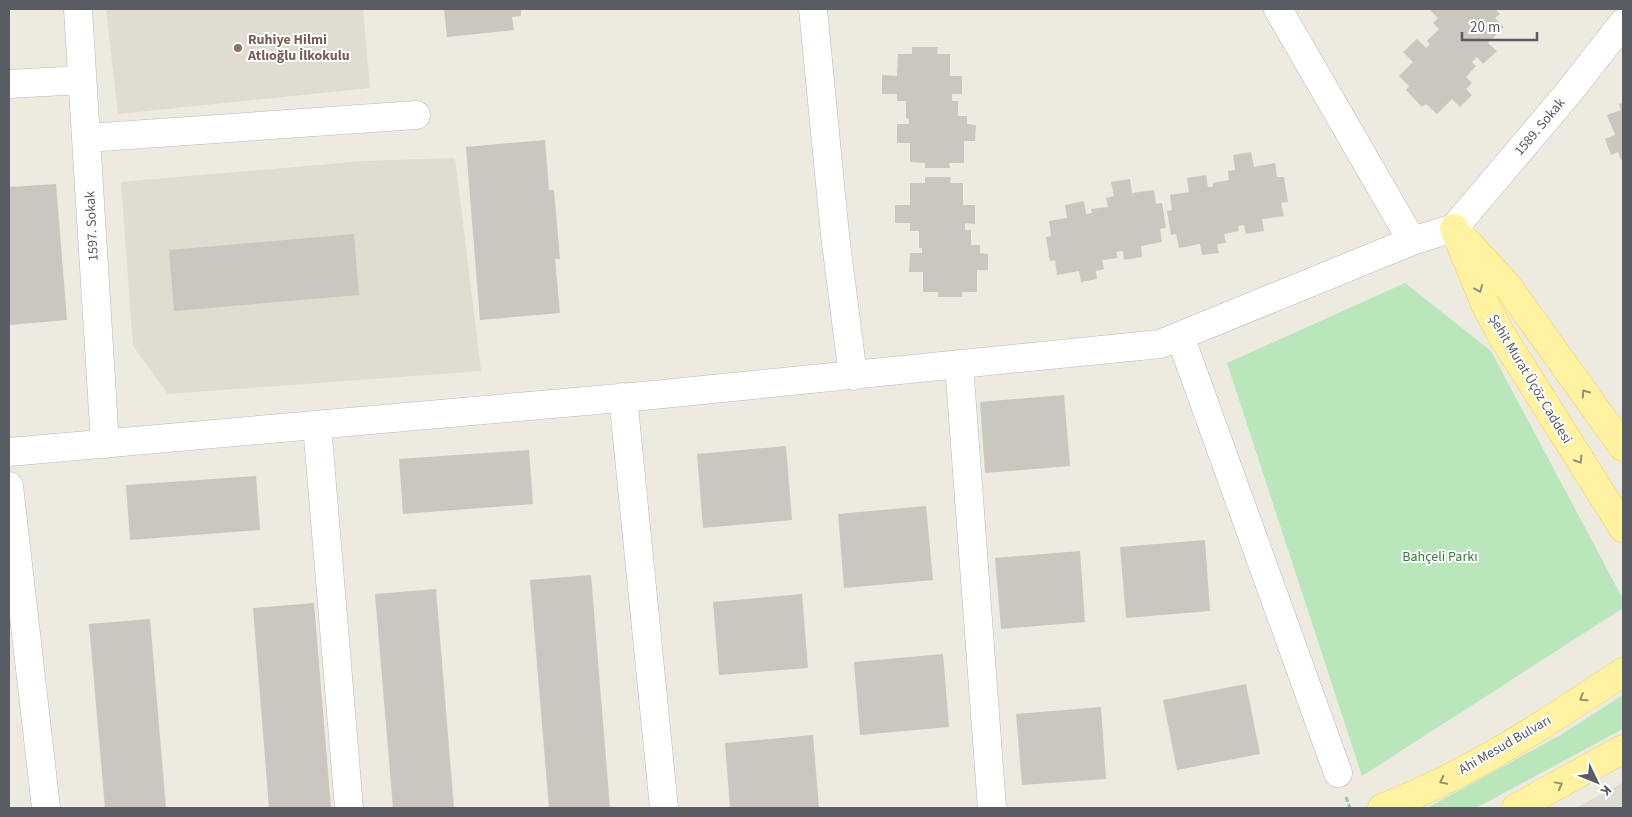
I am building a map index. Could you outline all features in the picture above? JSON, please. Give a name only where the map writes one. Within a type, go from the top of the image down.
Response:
[{"type":"main road","points":[[1454,228],[1506,284],[1623,447]]},
{"type":"main road","name":"Şehit Murat Üçöz Caddesi","points":[[1454,228],[1485,304],[1501,334],[1623,528]]},
{"type":"main road","name":"Ahi Mesud Bulvarı","points":[[1382,808],[1448,778],[1521,738],[1623,672]]},
{"type":"main road","points":[[1516,808],[1623,749]]},
{"type":"street","name":"1597. Sokak","points":[[78,9],[105,444]]},
{"type":"street","points":[[813,9],[836,235],[853,376]]},
{"type":"street","points":[[1278,9],[1412,241]]},
{"type":"street","name":"1589. Sokak","points":[[1454,228],[1569,92],[1623,23]]},
{"type":"street","points":[[9,84],[82,80]]},
{"type":"street","points":[[87,138],[416,115]]},
{"type":"street","points":[[9,452],[623,398],[1160,344],[1412,241],[1454,228]]},
{"type":"street","points":[[1180,336],[1338,773]]},
{"type":"street","points":[[959,364],[992,808]]},
{"type":"street","points":[[623,398],[664,808]]},
{"type":"street","points":[[317,425],[349,808]]},
{"type":"street","points":[[9,486],[46,808]]},
{"type":"shaded area","name":"Ruhiye Hilmi Atlıoğlu İlkokulu","points":[[106,9],[363,9],[370,88],[118,114]]},
{"type":"shaded area","points":[[455,158],[481,371],[168,394],[133,346],[121,182],[363,161]]},
{"type":"shaded area","points":[[1623,782],[1623,808],[1576,808]]},
{"type":"green space","name":"Bahçeli Parkı","points":[[1405,283],[1491,351],[1623,599],[1623,608],[1362,776],[1227,363]]},
{"type":"green space","points":[[1623,695],[1623,728],[1619,731],[1476,808],[1427,808],[1559,736]]},
{"type":"building","points":[[444,9],[521,9],[521,16],[512,17],[514,30],[447,37]]},
{"type":"building","points":[[1429,9],[1495,9],[1500,14],[1495,18],[1504,27],[1488,43],[1497,51],[1483,64],[1477,57],[1472,62],[1476,66],[1466,77],[1472,83],[1466,89],[1472,95],[1460,107],[1452,99],[1437,114],[1426,104],[1422,107],[1406,90],[1409,86],[1399,76],[1413,62],[1403,52],[1417,39],[1426,48],[1430,44],[1427,41],[1439,29],[1433,23],[1438,18]]},
{"type":"building","points":[[912,47],[938,47],[937,54],[950,54],[950,76],[962,76],[962,94],[952,94],[952,101],[958,101],[958,116],[967,116],[967,124],[976,125],[975,141],[964,141],[964,163],[949,163],[950,168],[925,168],[925,163],[910,162],[910,143],[897,143],[897,124],[909,124],[909,119],[906,118],[906,101],[897,101],[897,94],[882,94],[882,75],[897,76],[898,54],[912,54]]},
{"type":"building","points":[[1623,103],[1623,159],[1621,160],[1618,152],[1611,155],[1605,139],[1615,135],[1607,115],[1621,110],[1619,104]]},
{"type":"building","points":[[545,140],[549,190],[554,190],[560,259],[555,259],[560,313],[480,320],[466,147]]},
{"type":"building","points":[[1251,152],[1254,167],[1275,163],[1277,177],[1284,177],[1288,202],[1281,203],[1284,216],[1262,219],[1264,231],[1246,234],[1244,225],[1238,226],[1239,231],[1224,234],[1226,243],[1217,244],[1219,253],[1202,255],[1200,244],[1179,248],[1176,234],[1171,235],[1167,211],[1172,210],[1170,195],[1189,192],[1187,178],[1206,175],[1208,187],[1213,187],[1213,183],[1229,180],[1228,171],[1235,170],[1233,155]]},
{"type":"building","points":[[925,177],[951,177],[950,183],[963,183],[963,205],[975,205],[975,224],[965,223],[965,230],[971,230],[971,245],[980,245],[980,253],[988,254],[988,270],[977,270],[977,292],[962,292],[962,297],[938,297],[938,292],[923,292],[923,272],[909,272],[910,253],[922,253],[922,248],[919,248],[919,231],[910,231],[910,223],[895,223],[895,205],[910,205],[910,183],[925,183]]},
{"type":"building","points":[[1130,179],[1132,193],[1154,190],[1156,204],[1162,203],[1166,228],[1160,229],[1162,242],[1141,246],[1142,257],[1124,260],[1123,251],[1116,252],[1118,258],[1102,260],[1104,269],[1096,271],[1097,279],[1081,282],[1079,271],[1057,275],[1055,260],[1050,261],[1046,237],[1051,236],[1049,221],[1067,218],[1065,205],[1084,201],[1086,214],[1092,213],[1091,209],[1108,207],[1106,198],[1114,196],[1111,182]]},
{"type":"building","points":[[56,184],[67,320],[9,325],[9,187]]},
{"type":"building","points":[[354,234],[359,295],[174,311],[169,250]]},
{"type":"building","points":[[1064,395],[1070,466],[985,473],[980,402]]},
{"type":"building","points":[[786,446],[792,520],[703,528],[697,454]]},
{"type":"building","points":[[529,450],[533,504],[403,514],[399,459]]},
{"type":"building","points":[[256,476],[260,530],[130,540],[126,485]]},
{"type":"building","points":[[926,506],[933,580],[844,588],[838,514]]},
{"type":"building","points":[[1205,540],[1210,611],[1126,618],[1120,547]]},
{"type":"building","points":[[1080,551],[1085,622],[1001,629],[995,558]]},
{"type":"building","points":[[591,575],[610,808],[549,808],[530,580]]},
{"type":"building","points":[[436,589],[454,808],[393,808],[375,594]]},
{"type":"building","points":[[802,594],[808,668],[719,675],[713,602]]},
{"type":"building","points":[[314,603],[331,808],[269,808],[253,608]]},
{"type":"building","points":[[150,619],[166,808],[105,808],[89,624]]},
{"type":"building","points":[[943,654],[949,727],[860,735],[854,662]]},
{"type":"building","points":[[1246,684],[1260,754],[1177,770],[1163,700]]},
{"type":"building","points":[[1101,707],[1106,779],[1022,785],[1016,714]]},
{"type":"building","points":[[813,735],[819,808],[730,808],[725,743]]},
{"type":"place","name":"Ruhiye Hilmi Atlıoğlu İlkokulu","points":[[238,48]]}]
